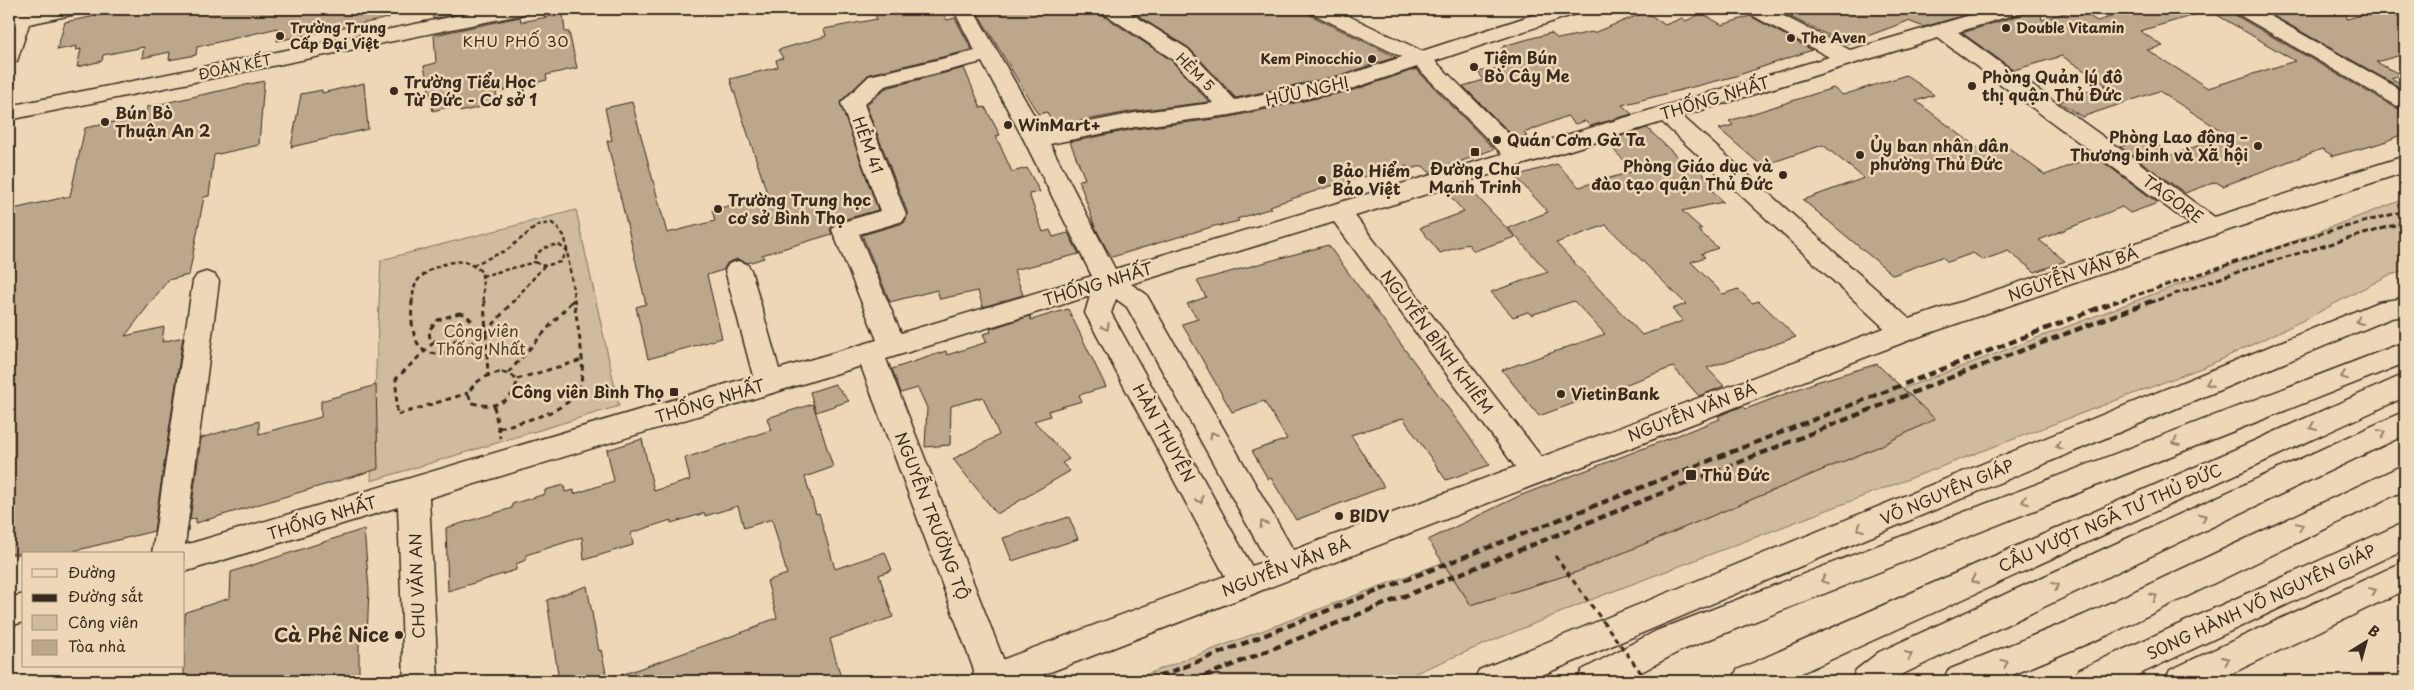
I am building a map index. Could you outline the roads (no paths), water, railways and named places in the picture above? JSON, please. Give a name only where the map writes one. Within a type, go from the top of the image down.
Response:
[{"type":"main road","points":[[9,56],[17,17],[74,9]]},
{"type":"main road","name":"ĐOÀN KẾT","points":[[9,113],[520,9]]},
{"type":"main road","points":[[963,9],[1036,140],[1108,281],[1137,301],[1287,567]]},
{"type":"main road","name":"HẺM 5","points":[[1106,9],[1115,12],[1180,54],[1230,108]]},
{"type":"main road","points":[[1318,9],[1420,58],[1518,157]]},
{"type":"main road","name":"HỮU NGHỊ","points":[[1036,140],[1135,120],[1230,108],[1346,83],[1571,9]]},
{"type":"main road","points":[[1756,9],[1848,58]]},
{"type":"main road","name":"THỐNG NHẤT","points":[[185,560],[2012,9]]},
{"type":"main road","points":[[2243,9],[2405,101]]},
{"type":"main road","name":"TAGORE","points":[[1941,30],[2211,227]]},
{"type":"main road","name":"HẺM 41","points":[[881,349],[845,230],[894,215],[852,103],[877,81],[988,54]]},
{"type":"main road","points":[[1665,113],[1906,331]]},
{"type":"main road","name":"NGUYỄN VĂN BÁ","points":[[991,680],[1906,331],[2211,227],[2405,164]]},
{"type":"main road","name":"NGUYỄN BỈNH KHIÊM","points":[[1339,212],[1536,472]]},
{"type":"main road","points":[[738,270],[769,383]]},
{"type":"main road","points":[[168,552],[206,281]]},
{"type":"main road","name":"HÀN THUYÊN","points":[[1108,281],[1098,313],[1245,583]]},
{"type":"main road","name":"VÕ NGUYÊN GIÁP","points":[[1490,681],[2378,313],[2405,307]]},
{"type":"main road","name":"NGUYỄN TRƯỜNG TỘ","points":[[881,349],[991,680]]},
{"type":"main road","points":[[1594,681],[1668,641],[2405,352]]},
{"type":"main road","name":"CẦU VƯỢT NGÃ TƯ THỦ ĐỨC","points":[[1748,681],[2405,385]]},
{"type":"main road","points":[[1868,681],[1891,663],[2405,422]]},
{"type":"main road","points":[[1960,681],[2096,625],[2405,476]]},
{"type":"main road","name":"CHU VĂN AN","points":[[413,490],[421,681]]},
{"type":"main road","name":"SONG HÀNH VÕ NGUYÊN GIÁP","points":[[2090,681],[2405,536]]},
{"type":"main road","points":[[2182,681],[2405,575]]},
{"type":"main road","points":[[9,612],[22,609]]},
{"type":"railway","points":[[2113,303],[2322,233],[2405,211]]},
{"type":"railway","points":[[2149,303],[2252,267],[2405,222]]},
{"type":"railway","points":[[1148,681],[2116,301]]},
{"type":"railway","points":[[1192,681],[1952,377],[2152,301]]},
{"type":"place","name":"Double Vitamin","points":[[2006,28]]},
{"type":"place","name":"Trường Trung Cấp Đại Việt","points":[[280,36]]},
{"type":"place","name":"The Aven","points":[[1791,38]]},
{"type":"place","name":"Kem Pinocchio","points":[[1372,59]]},
{"type":"place","name":"Tiệm Bún Bò Cây Me","points":[[1474,67]]},
{"type":"place","name":"Phòng Quản lý đô thị quận Thủ Đức","points":[[1972,86]]},
{"type":"place","name":"Trường Tiểu Học Từ Đức - Cơ sở 1","points":[[394,91]]},
{"type":"place","name":"Bún Bò Thuận An 2","points":[[105,122]]},
{"type":"place","name":"WinMart+","points":[[1008,125]]},
{"type":"place","name":"Quán Cơm Gà Ta","points":[[1497,140]]},
{"type":"place","name":"Phòng Lao động – Thương binh và Xã hội","points":[[2258,146]]},
{"type":"place","name":"Đường Chu Mạnh Trinh","points":[[1475,152]]},
{"type":"place","name":"Ủy ban nhân dân phường Thủ Đức","points":[[1860,155]]},
{"type":"place","name":"Phòng Giáo dục và đào tạo quận Thủ Đức","points":[[1783,175]]},
{"type":"place","name":"Bảo Hiểm Bảo Việt","points":[[1322,180]]},
{"type":"place","name":"Trường Trung học cơ sở Bình Thọ","points":[[718,209]]},
{"type":"place","name":"Công viên Bình Thọ","points":[[674,392]]},
{"type":"place","name":"VietinBank","points":[[1561,394]]},
{"type":"place","name":"Thủ Đức","points":[[1691,475]]},
{"type":"place","name":"BIDV","points":[[1339,516]]},
{"type":"place","name":"Cà Phê Nice","points":[[399,635]]},
{"type":"district","name":"KHU PHỐ 30","points":[[516,42]]},
{"type":"park label","name":"Công viên Thống Nhất","points":[[481,340]]}]
